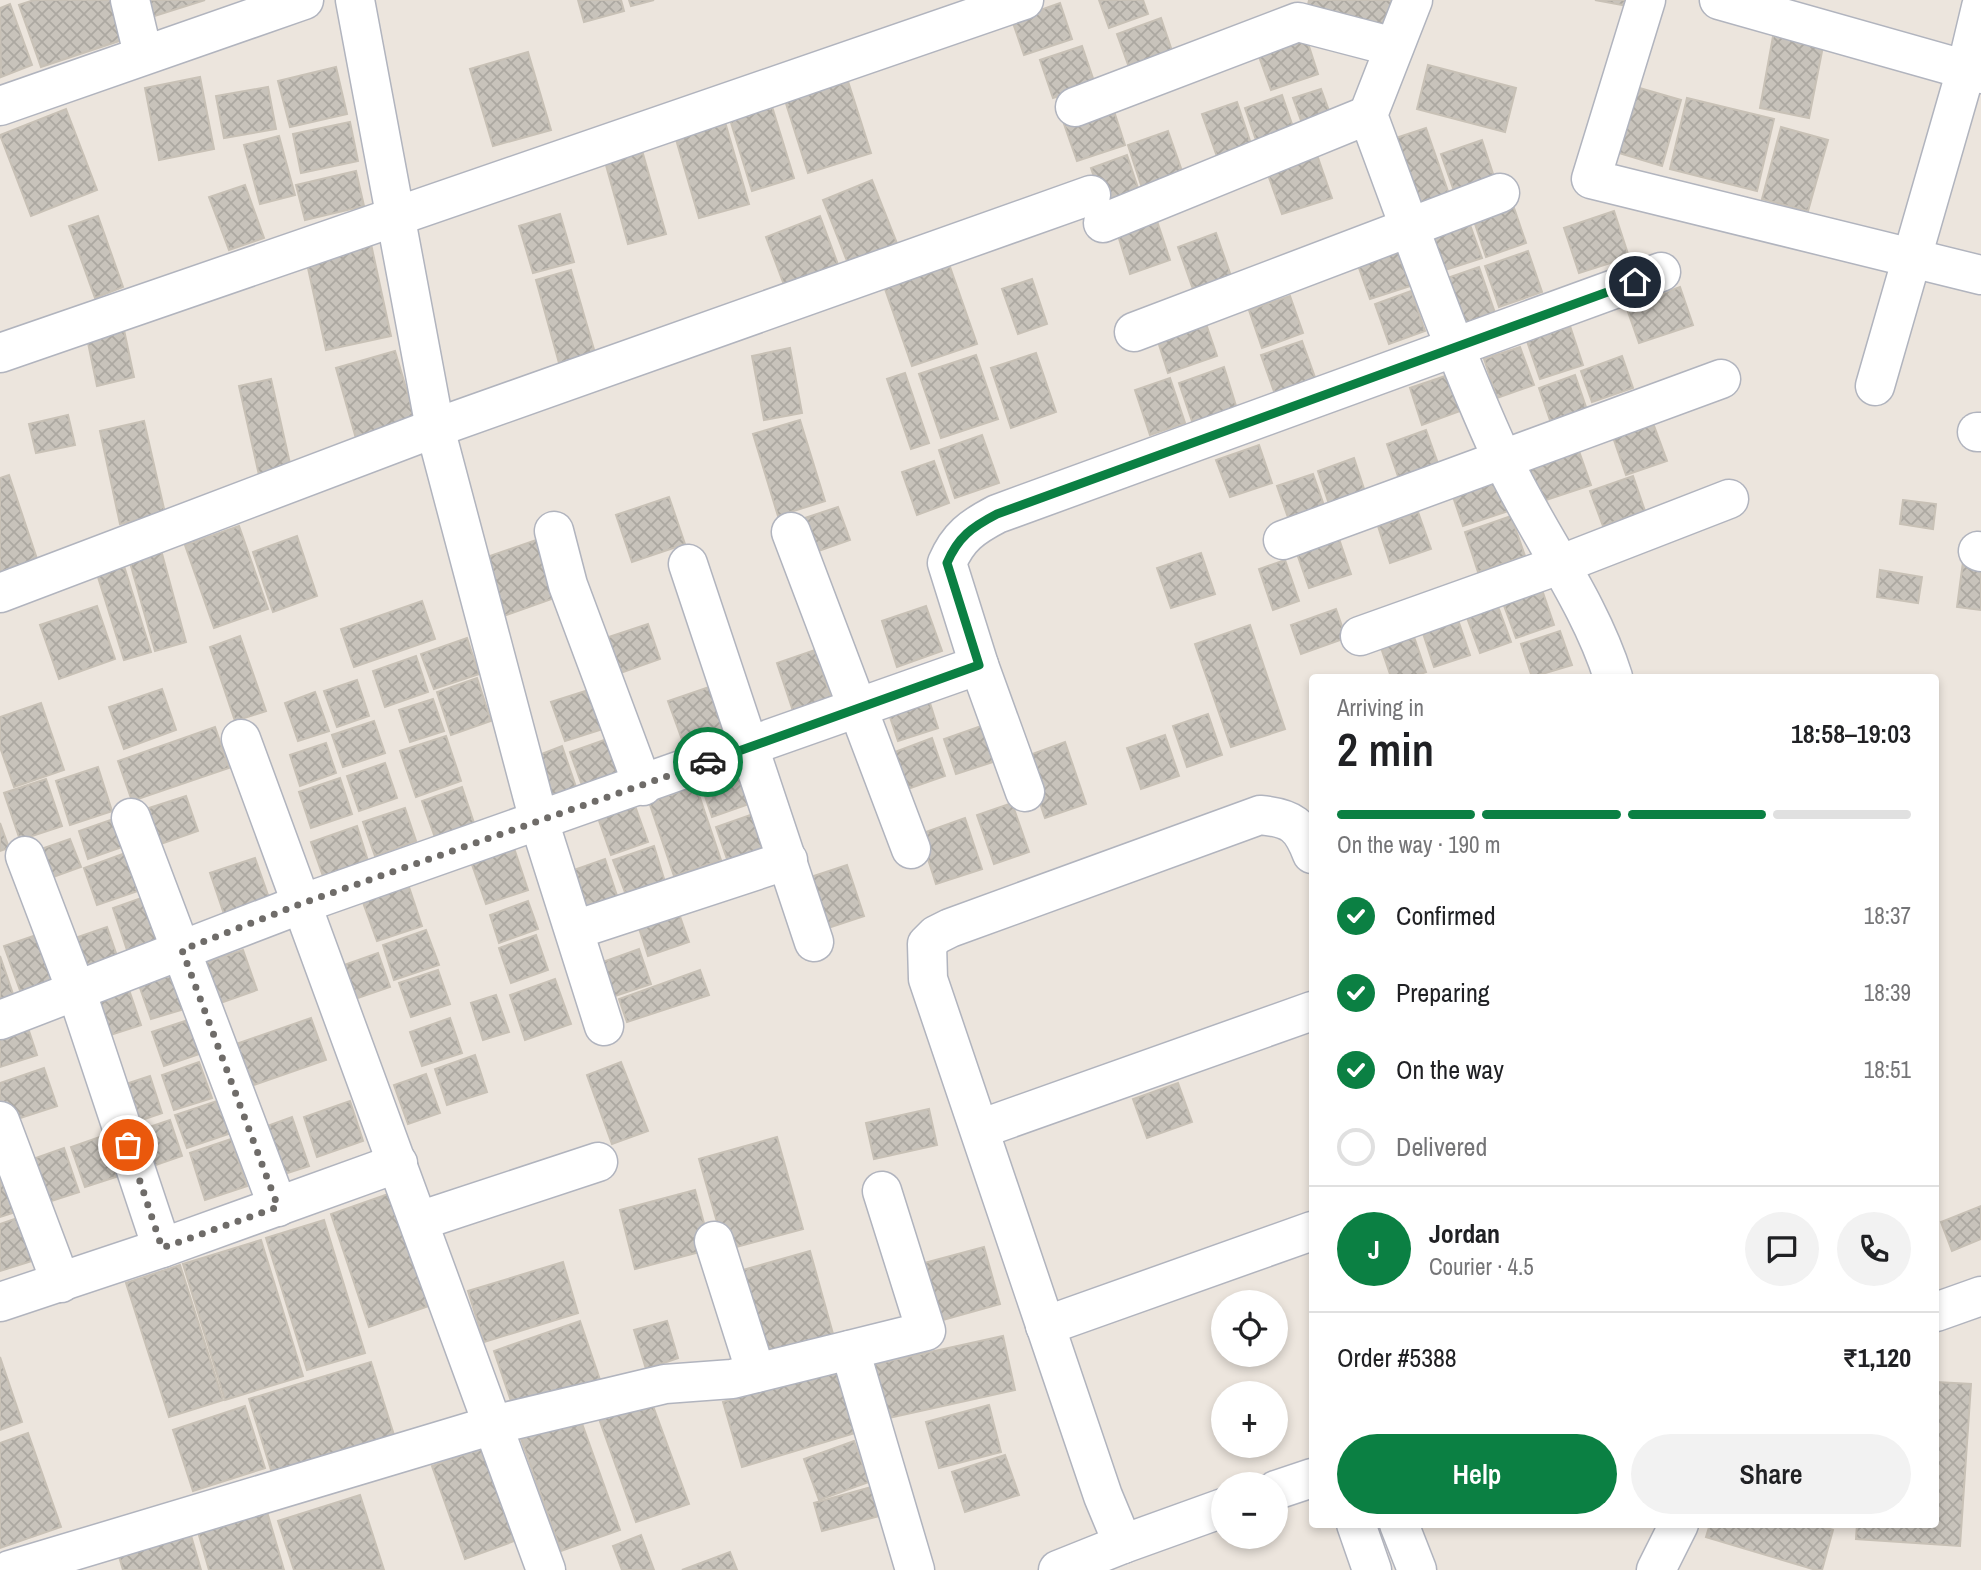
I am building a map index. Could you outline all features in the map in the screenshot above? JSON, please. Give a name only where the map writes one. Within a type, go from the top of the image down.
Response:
[{"type":"street","points":[[130,0],[143,54]]},
{"type":"street","points":[[0,106],[304,0]]},
{"type":"street","points":[[355,0],[435,428],[539,821],[604,1026]]},
{"type":"street","points":[[0,353],[396,214],[1024,0]]},
{"type":"street","points":[[1413,0],[1368,115],[1409,227],[1503,460],[1596,635],[1612,674]]},
{"type":"street","points":[[1646,0],[1591,179],[1911,260],[1981,275]]},
{"type":"street","points":[[1719,0],[1974,72]]},
{"type":"street","points":[[1875,386],[1911,260],[1974,72],[1981,7]]},
{"type":"street","points":[[1074,107],[1298,22],[1394,47]]},
{"type":"street","points":[[0,593],[435,428],[1097,209],[1368,115]]},
{"type":"street","points":[[1134,332],[1500,193]]},
{"type":"street","points":[[1025,792],[979,665],[947,563],[956,542],[971,527],[997,514],[1457,349],[1661,272]]},
{"type":"street","points":[[1283,540],[1721,379]]},
{"type":"street","points":[[1360,636],[1559,565],[1728,499]]},
{"type":"street","points":[[554,531],[568,584],[643,786]]},
{"type":"street","points":[[791,532],[856,710],[911,849]]},
{"type":"street","points":[[688,564],[814,942]]},
{"type":"street","points":[[0,1020],[303,903],[643,786],[979,665]]},
{"type":"street","points":[[241,739],[546,1570]]},
{"type":"street","points":[[1123,1544],[1045,1326],[928,979],[927,944],[936,935],[1260,816],[1280,817],[1303,830],[1309,846]]},
{"type":"street","points":[[131,818],[278,1207]]},
{"type":"street","points":[[25,856],[76,990],[162,1248]]},
{"type":"street","points":[[575,930],[788,860]]},
{"type":"street","points":[[980,1129],[1309,1012]]},
{"type":"street","points":[[0,1122],[61,1283]]},
{"type":"street","points":[[419,1221],[598,1162]]},
{"type":"street","points":[[0,1302],[162,1248],[398,1163]]},
{"type":"street","points":[[10,1570],[494,1425],[665,1384],[732,1379],[926,1331],[883,1191]]},
{"type":"street","points":[[1045,1326],[1309,1232]]},
{"type":"street","points":[[714,1241],[756,1373]]},
{"type":"street","points":[[1939,1311],[1981,1296]]},
{"type":"street","points":[[850,1350],[915,1570]]},
{"type":"street","points":[[1288,1486],[1309,1479]]},
{"type":"street","points":[[1058,1570],[1211,1512]]},
{"type":"street","points":[[1357,1528],[1372,1570]]},
{"type":"street","points":[[1401,1528],[1417,1570]]},
{"type":"street","points":[[1656,1570],[1677,1528]]},
{"type":"building","points":[[34,0],[113,0],[125,39],[41,67],[19,5]]},
{"type":"building","points":[[139,0],[205,0],[145,19]]},
{"type":"building","points":[[578,0],[621,0],[624,11],[584,22]]},
{"type":"building","points":[[629,0],[654,0],[631,6]]},
{"type":"building","points":[[1099,0],[1143,0],[1148,14],[1109,28]]},
{"type":"building","points":[[1309,0],[1392,0],[1386,30],[1306,15]]},
{"type":"building","points":[[1595,0],[1629,0],[1628,6]]},
{"type":"building","points":[[1060,3],[1072,39],[1024,55],[1012,20]]},
{"type":"building","points":[[10,4],[32,65],[1,77],[0,8]]},
{"type":"building","points":[[1161,18],[1173,54],[1130,70],[1117,34]]},
{"type":"building","points":[[1774,31],[1824,41],[1809,118],[1760,108]]},
{"type":"building","points":[[1305,34],[1318,74],[1271,90],[1257,51]]},
{"type":"building","points":[[1082,46],[1095,84],[1053,98],[1040,60]]},
{"type":"building","points":[[528,52],[551,130],[493,146],[470,69]]},
{"type":"building","points":[[1428,65],[1516,88],[1505,132],[1417,109]]},
{"type":"building","points":[[336,67],[347,114],[290,127],[278,81]]},
{"type":"building","points":[[845,72],[871,153],[808,173],[782,91]]},
{"type":"building","points":[[200,77],[214,149],[159,160],[145,88]]},
{"type":"building","points":[[268,87],[276,129],[224,138],[216,96]]},
{"type":"building","points":[[1636,87],[1681,100],[1662,166],[1616,152]]},
{"type":"building","points":[[1321,89],[1332,119],[1304,129],[1293,98]]},
{"type":"building","points":[[1282,95],[1295,133],[1258,146],[1245,108]]},
{"type":"building","points":[[1687,98],[1774,119],[1757,191],[1670,169]]},
{"type":"building","points":[[770,100],[794,178],[752,191],[728,113]]},
{"type":"building","points":[[1237,102],[1254,153],[1220,165],[1202,114]]},
{"type":"building","points":[[1113,108],[1125,145],[1077,161],[1064,124]]},
{"type":"building","points":[[66,109],[97,190],[31,216],[0,135]]},
{"type":"building","points":[[350,122],[358,161],[301,173],[293,134]]},
{"type":"building","points":[[725,122],[749,204],[699,218],[675,136]]},
{"type":"building","points":[[1781,127],[1828,140],[1808,211],[1762,199]]},
{"type":"building","points":[[1426,128],[1452,203],[1415,216],[1390,140]]},
{"type":"building","points":[[1168,131],[1183,174],[1142,188],[1128,145]]},
{"type":"building","points":[[279,136],[295,195],[260,204],[244,145]]},
{"type":"building","points":[[639,140],[666,234],[628,244],[602,151]]},
{"type":"building","points":[[1482,140],[1494,177],[1454,191],[1441,154]]},
{"type":"building","points":[[1316,152],[1332,198],[1282,214],[1266,169]]},
{"type":"building","points":[[1127,155],[1139,191],[1103,203],[1091,168]]},
{"type":"building","points":[[356,171],[364,206],[305,220],[296,185]]},
{"type":"building","points":[[872,180],[898,246],[849,266],[823,200]]},
{"type":"building","points":[[245,185],[264,238],[229,250],[209,197]]},
{"type":"building","points":[[1512,202],[1526,243],[1486,257],[1472,215]]},
{"type":"building","points":[[1614,211],[1629,257],[1579,273],[1564,228]]},
{"type":"building","points":[[560,214],[574,262],[533,273],[519,226]]},
{"type":"building","points":[[98,216],[123,287],[95,298],[69,226]]},
{"type":"building","points":[[820,216],[840,270],[786,290],[766,237]]},
{"type":"building","points":[[1156,218],[1170,260],[1130,274],[1117,232]]},
{"type":"building","points":[[1469,222],[1482,258],[1442,271],[1430,235]]},
{"type":"building","points":[[1216,233],[1232,279],[1194,292],[1178,247]]},
{"type":"building","points":[[1393,238],[1410,286],[1370,299],[1353,251]]},
{"type":"building","points":[[371,244],[391,336],[326,350],[306,259]]},
{"type":"building","points":[[1528,251],[1542,292],[1499,307],[1485,266]]},
{"type":"building","points":[[949,264],[977,344],[912,366],[884,286]]},
{"type":"building","points":[[1479,267],[1495,313],[1463,324],[1447,278]]},
{"type":"building","points":[[571,270],[595,353],[559,363],[536,280]]},
{"type":"building","points":[[1032,279],[1047,324],[1018,334],[1002,289]]},
{"type":"building","points":[[1680,287],[1693,325],[1639,343],[1626,306]]},
{"type":"building","points":[[1411,291],[1425,331],[1389,344],[1375,304]]},
{"type":"building","points":[[1290,296],[1303,333],[1262,348],[1249,310]]},
{"type":"building","points":[[1204,318],[1217,356],[1168,373],[1156,335]]},
{"type":"building","points":[[1570,326],[1583,365],[1540,379],[1527,341]]},
{"type":"building","points":[[124,330],[134,377],[97,386],[87,338]]},
{"type":"building","points":[[1302,341],[1317,383],[1276,397],[1261,355]]},
{"type":"building","points":[[1520,347],[1534,385],[1497,398],[1484,359]]},
{"type":"building","points":[[790,348],[802,413],[764,420],[752,356]]},
{"type":"building","points":[[395,351],[417,425],[357,442],[336,368]]},
{"type":"building","points":[[1036,353],[1056,412],[1011,428],[991,368]]},
{"type":"building","points":[[976,355],[998,419],[941,438],[919,374]]},
{"type":"building","points":[[1622,356],[1633,388],[1592,402],[1581,371]]},
{"type":"building","points":[[1224,367],[1237,409],[1193,424],[1179,383]]},
{"type":"building","points":[[905,373],[929,443],[911,449],[887,379]]},
{"type":"building","points":[[1451,374],[1463,410],[1422,425],[1410,388]]},
{"type":"building","points":[[1575,375],[1587,410],[1551,423],[1539,388]]},
{"type":"building","points":[[1170,378],[1185,423],[1150,435],[1135,390]]},
{"type":"building","points":[[271,379],[291,468],[259,475],[239,386]]},
{"type":"building","points":[[68,415],[75,445],[36,453],[29,424]]},
{"type":"building","points":[[800,420],[825,501],[778,516],[753,434]]},
{"type":"building","points":[[144,421],[165,513],[120,524],[100,431]]},
{"type":"building","points":[[1653,423],[1667,461],[1626,475],[1613,437]]},
{"type":"building","points":[[1426,430],[1440,469],[1400,482],[1387,444]]},
{"type":"building","points":[[982,435],[999,483],[955,498],[939,450]]},
{"type":"building","points":[[1574,437],[1591,485],[1540,502],[1524,455]]},
{"type":"building","points":[[1259,445],[1272,483],[1230,497],[1216,460]]},
{"type":"building","points":[[1354,458],[1367,498],[1331,510],[1318,471]]},
{"type":"building","points":[[934,461],[949,503],[917,515],[902,472]]},
{"type":"building","points":[[1495,473],[1508,511],[1463,526],[1450,488]]},
{"type":"building","points":[[1313,474],[1327,514],[1291,526],[1277,486]]},
{"type":"building","points":[[9,475],[37,559],[0,572],[0,478]]},
{"type":"building","points":[[1633,476],[1645,511],[1603,526],[1590,491]]},
{"type":"building","points":[[669,497],[685,544],[632,562],[616,515]]},
{"type":"building","points":[[1903,500],[1936,504],[1933,529],[1900,524]]},
{"type":"building","points":[[838,507],[850,540],[810,554],[799,520]]},
{"type":"building","points":[[1418,512],[1431,549],[1390,563],[1378,526]]},
{"type":"building","points":[[1511,516],[1525,556],[1478,572],[1465,532]]},
{"type":"building","points":[[239,526],[268,609],[214,628],[185,545]]},
{"type":"building","points":[[1336,530],[1351,574],[1309,588],[1294,545]]},
{"type":"building","points":[[297,536],[317,596],[273,612],[253,552]]},
{"type":"building","points":[[542,538],[563,595],[501,617],[481,559]]},
{"type":"building","points":[[161,550],[186,642],[155,651],[129,559]]},
{"type":"building","points":[[1201,553],[1215,594],[1171,608],[1157,568]]},
{"type":"building","points":[[1285,560],[1299,601],[1273,610],[1259,569]]},
{"type":"building","points":[[1963,562],[1981,565],[1981,610],[1957,607]]},
{"type":"building","points":[[124,566],[151,652],[124,660],[97,574]]},
{"type":"building","points":[[1880,570],[1922,577],[1918,603],[1877,597]]},
{"type":"building","points":[[1538,578],[1554,625],[1516,638],[1499,592]]},
{"type":"building","points":[[422,601],[435,639],[354,667],[341,629]]},
{"type":"building","points":[[1496,601],[1511,642],[1480,653],[1465,612]]},
{"type":"building","points":[[97,606],[115,659],[59,679],[40,625]]},
{"type":"building","points":[[926,606],[942,651],[897,667],[882,621]]},
{"type":"building","points":[[1336,609],[1346,638],[1301,654],[1291,625]]},
{"type":"building","points":[[1455,611],[1470,655],[1434,667],[1420,624]]},
{"type":"building","points":[[648,624],[660,659],[612,676],[600,640]]},
{"type":"building","points":[[1250,625],[1285,729],[1231,747],[1195,644]]},
{"type":"building","points":[[1411,628],[1426,672],[1390,674],[1378,639]]},
{"type":"building","points":[[1560,631],[1572,665],[1542,674],[1531,674],[1521,644]]},
{"type":"building","points":[[240,636],[266,711],[235,721],[210,647]]},
{"type":"building","points":[[467,638],[479,674],[434,689],[421,654]]},
{"type":"building","points":[[815,650],[831,698],[793,711],[777,663]]},
{"type":"building","points":[[416,656],[428,692],[385,707],[373,671]]},
{"type":"building","points":[[477,678],[491,721],[451,735],[437,692]]},
{"type":"building","points":[[357,680],[369,716],[337,727],[324,691]]},
{"type":"building","points":[[712,686],[727,730],[684,745],[668,701]]},
{"type":"building","points":[[598,687],[612,726],[565,741],[551,702]]},
{"type":"building","points":[[162,689],[176,730],[124,749],[109,707]]},
{"type":"building","points":[[315,692],[329,731],[298,741],[285,703]]},
{"type":"building","points":[[433,699],[444,731],[410,742],[399,710]]},
{"type":"building","points":[[929,700],[938,728],[898,741],[889,714]]},
{"type":"building","points":[[41,703],[64,770],[14,787],[0,747],[0,717]]},
{"type":"building","points":[[1208,714],[1222,755],[1187,767],[1173,726]]},
{"type":"building","points":[[374,721],[385,753],[343,767],[332,735]]},
{"type":"building","points":[[984,725],[996,761],[956,774],[944,739]]},
{"type":"building","points":[[215,727],[229,768],[132,801],[118,761]]},
{"type":"building","points":[[1165,735],[1179,776],[1141,789],[1127,748]]},
{"type":"building","points":[[446,736],[461,781],[416,797],[400,751]]},
{"type":"building","points":[[932,738],[945,776],[905,790],[892,753]]},
{"type":"building","points":[[607,739],[620,775],[583,788],[570,752]]},
{"type":"building","points":[[1065,742],[1086,804],[1045,818],[1024,757]]},
{"type":"building","points":[[326,743],[336,773],[300,786],[290,755]]},
{"type":"building","points":[[562,746],[577,790],[545,801],[531,758]]},
{"type":"building","points":[[737,758],[752,803],[712,817],[697,772]]},
{"type":"building","points":[[385,763],[397,798],[359,811],[347,776]]},
{"type":"building","points":[[98,767],[112,811],[70,825],[56,781]]},
{"type":"building","points":[[340,778],[352,814],[311,828],[299,792]]},
{"type":"building","points":[[46,779],[62,826],[20,840],[4,793]]},
{"type":"building","points":[[696,786],[721,860],[674,876],[649,802]]},
{"type":"building","points":[[462,787],[476,829],[437,843],[422,801]]},
{"type":"building","points":[[186,796],[198,831],[155,846],[143,810]]},
{"type":"building","points":[[634,803],[648,842],[611,855],[597,815]]},
{"type":"building","points":[[1012,803],[1029,852],[994,864],[977,815]]},
{"type":"building","points":[[405,808],[416,841],[375,856],[363,822]]},
{"type":"building","points":[[756,813],[768,848],[728,862],[716,827]]},
{"type":"building","points":[[119,817],[128,845],[88,859],[79,831]]},
{"type":"building","points":[[965,818],[982,869],[936,884],[920,834]]},
{"type":"building","points":[[0,823],[9,848],[0,851]]},
{"type":"building","points":[[357,826],[369,864],[324,879],[311,842]]},
{"type":"building","points":[[70,839],[81,867],[45,880],[35,851]]},
{"type":"building","points":[[654,846],[665,882],[626,895],[613,860]]},
{"type":"building","points":[[514,848],[528,890],[486,904],[471,862]]},
{"type":"building","points":[[128,852],[141,890],[97,905],[84,868]]},
{"type":"building","points":[[255,858],[269,898],[224,914],[210,873]]},
{"type":"building","points":[[605,859],[618,899],[582,912],[568,872]]},
{"type":"building","points":[[847,865],[864,916],[825,929],[808,878]]},
{"type":"building","points":[[406,878],[422,926],[377,941],[360,894]]},
{"type":"building","points":[[147,896],[161,938],[127,950],[113,908]]},
{"type":"building","points":[[528,901],[538,929],[499,943],[490,915]]},
{"type":"building","points":[[677,908],[689,942],[648,956],[637,922]]},
{"type":"building","points":[[107,927],[118,959],[77,973],[66,941]]},
{"type":"building","points":[[426,930],[439,965],[394,980],[383,945]]},
{"type":"building","points":[[42,933],[59,980],[21,993],[4,946]]},
{"type":"building","points":[[536,935],[548,970],[511,983],[499,948]]},
{"type":"building","points":[[639,949],[651,984],[609,998],[597,964]]},
{"type":"building","points":[[243,950],[257,990],[209,1007],[194,966]]},
{"type":"building","points":[[378,953],[390,987],[352,1000],[341,966]]},
{"type":"building","points":[[0,956],[14,997],[0,1002]]},
{"type":"building","points":[[438,970],[450,1004],[411,1017],[399,983]]},
{"type":"building","points":[[700,970],[709,995],[627,1022],[619,999]]},
{"type":"building","points":[[171,974],[184,1009],[151,1019],[139,985]]},
{"type":"building","points":[[555,979],[571,1024],[525,1040],[510,995]]},
{"type":"building","points":[[126,981],[141,1025],[101,1038],[86,995]]},
{"type":"building","points":[[496,995],[509,1032],[483,1040],[471,1003]]},
{"type":"building","points":[[311,1018],[326,1060],[245,1088],[230,1046]]},
{"type":"building","points":[[450,1018],[462,1053],[422,1066],[410,1032]]},
{"type":"building","points":[[188,1020],[199,1054],[164,1066],[152,1032]]},
{"type":"building","points":[[26,1022],[37,1055],[0,1067],[0,1032]]},
{"type":"building","points":[[475,1055],[487,1092],[447,1105],[435,1069]]},
{"type":"building","points":[[199,1062],[212,1098],[174,1110],[162,1075]]},
{"type":"building","points":[[621,1062],[648,1131],[612,1144],[587,1075]]},
{"type":"building","points":[[44,1068],[57,1106],[8,1122],[0,1097],[0,1083]]},
{"type":"building","points":[[426,1074],[440,1113],[408,1124],[394,1085]]},
{"type":"building","points":[[150,1076],[162,1113],[133,1123],[120,1086]]},
{"type":"building","points":[[1178,1083],[1192,1122],[1147,1138],[1133,1099]]},
{"type":"building","points":[[220,1100],[231,1133],[187,1148],[175,1115]]},
{"type":"building","points":[[350,1101],[363,1141],[317,1157],[304,1117]]},
{"type":"building","points":[[929,1109],[937,1145],[874,1159],[866,1123]]},
{"type":"building","points":[[292,1117],[309,1166],[272,1178],[256,1130]]},
{"type":"building","points":[[170,1120],[182,1156],[150,1167],[137,1131]]},
{"type":"building","points":[[114,1132],[128,1173],[85,1187],[71,1147]]},
{"type":"building","points":[[777,1137],[803,1229],[725,1250],[699,1159]]},
{"type":"building","points":[[231,1139],[247,1186],[205,1200],[190,1153]]},
{"type":"building","points":[[64,1148],[79,1192],[42,1204],[27,1161]]},
{"type":"building","points":[[0,1174],[22,1210],[0,1217]]},
{"type":"building","points":[[695,1190],[711,1249],[635,1269],[620,1210]]},
{"type":"building","points":[[391,1193],[429,1306],[369,1327],[331,1214]]},
{"type":"building","points":[[1981,1206],[1981,1239],[1952,1251],[1941,1222]]},
{"type":"building","points":[[26,1215],[41,1258],[0,1271],[0,1224]]},
{"type":"building","points":[[324,1220],[365,1353],[307,1370],[266,1238]]},
{"type":"building","points":[[261,1240],[303,1376],[225,1400],[183,1264]]},
{"type":"building","points":[[984,1247],[1000,1304],[932,1323],[917,1265]]},
{"type":"building","points":[[810,1251],[835,1341],[762,1361],[736,1272]]},
{"type":"building","points":[[563,1262],[578,1313],[484,1342],[468,1291]]},
{"type":"building","points":[[180,1265],[223,1400],[169,1417],[126,1283]]},
{"type":"building","points":[[580,1321],[600,1380],[514,1410],[494,1351]]},
{"type":"building","points":[[667,1321],[678,1358],[646,1369],[634,1330]]},
{"type":"building","points":[[1003,1336],[1015,1390],[884,1419],[871,1365]]},
{"type":"building","points":[[0,1357],[22,1422],[0,1430]]},
{"type":"building","points":[[371,1362],[394,1435],[272,1473],[249,1399]]},
{"type":"building","points":[[849,1365],[868,1429],[742,1467],[723,1402]]},
{"type":"building","points":[[1939,1382],[1971,1384],[1960,1546],[1856,1539],[1857,1528],[1939,1528]]},
{"type":"building","points":[[649,1395],[689,1504],[636,1522],[597,1413]]},
{"type":"building","points":[[989,1405],[1001,1452],[939,1468],[926,1422]]},
{"type":"building","points":[[245,1406],[265,1468],[193,1491],[173,1430]]},
{"type":"building","points":[[579,1415],[620,1530],[561,1551],[520,1436]]},
{"type":"building","points":[[28,1433],[61,1527],[0,1548],[0,1443]]},
{"type":"building","points":[[854,1441],[869,1482],[819,1500],[804,1459]]},
{"type":"building","points":[[494,1444],[528,1536],[465,1559],[432,1466]]},
{"type":"building","points":[[1005,1455],[1019,1495],[965,1512],[952,1472]]},
{"type":"building","points":[[875,1486],[883,1515],[822,1531],[814,1503]]},
{"type":"building","points":[[360,1495],[384,1570],[294,1570],[278,1521]]},
{"type":"building","points":[[265,1505],[284,1570],[209,1570],[196,1525]]},
{"type":"building","points":[[1709,1528],[1833,1530],[1822,1570],[1706,1537]]},
{"type":"building","points":[[190,1532],[201,1570],[123,1570],[118,1553]]},
{"type":"building","points":[[641,1535],[654,1570],[622,1570],[613,1546]]},
{"type":"building","points":[[730,1552],[737,1570],[682,1570]]},
{"type":"way so far","points":[[128,1145],[162,1248],[278,1207],[182,950],[303,903],[708,762]]},
{"type":"route","points":[[708,762],[979,665],[947,563],[956,542],[971,527],[997,514],[1457,349],[1635,282]]}]
